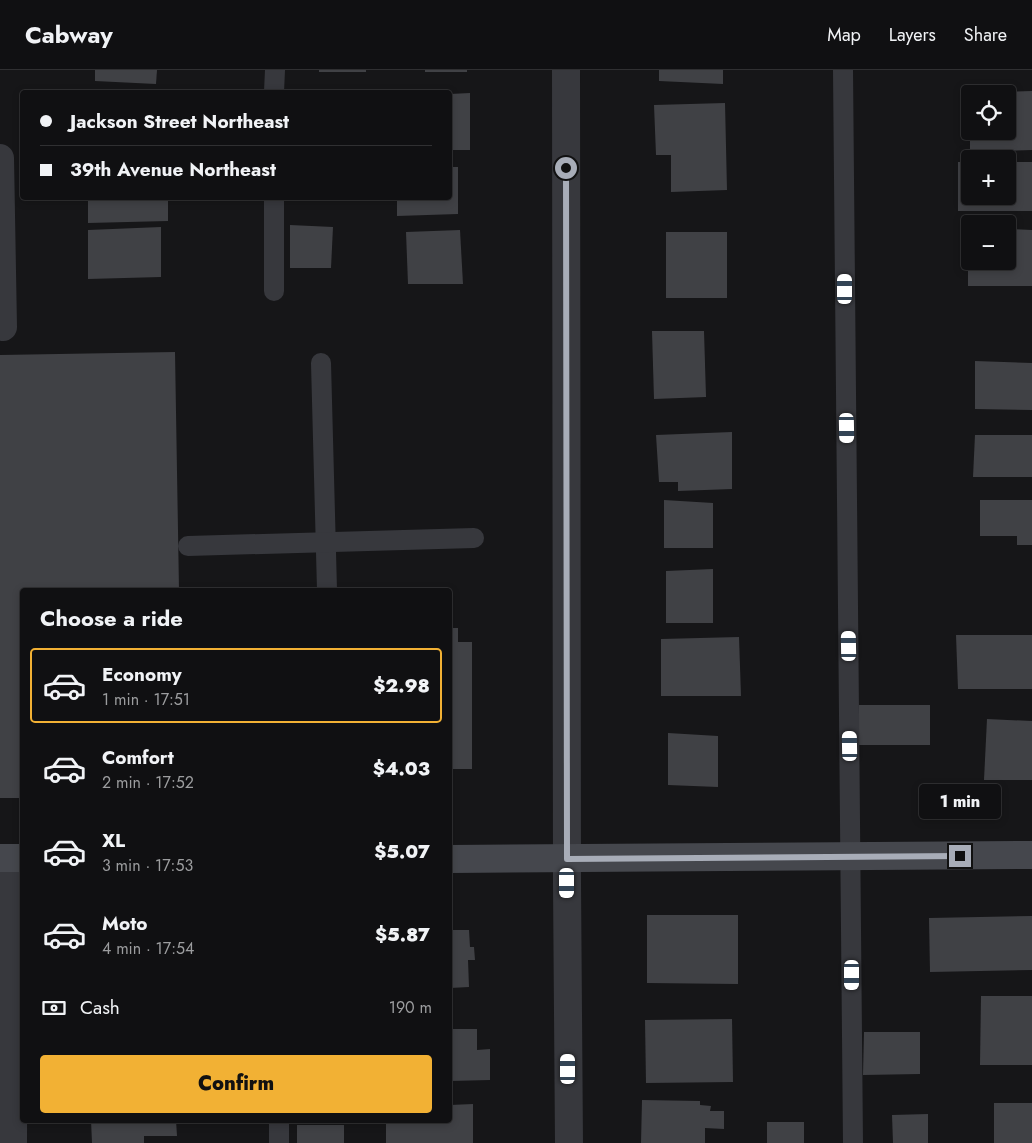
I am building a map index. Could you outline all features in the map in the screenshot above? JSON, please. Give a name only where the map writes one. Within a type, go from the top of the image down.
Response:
[{"type":"street","points":[[566,70],[569,1143]]},
{"type":"street","points":[[0,158],[3,327]]},
{"type":"street","points":[[452,859],[1032,856]]},
{"type":"street","points":[[12,858],[13,1143]]},
{"type":"lane","points":[[274,90],[275,70]]},
{"type":"lane","points":[[843,70],[852,857],[853,1143]]},
{"type":"lane","points":[[274,200],[274,291]]},
{"type":"lane","points":[[321,363],[327,588]]},
{"type":"lane","points":[[188,546],[474,538]]},
{"type":"lane","points":[[279,1123],[279,1143]]},
{"type":"building","points":[[95,70],[157,70],[156,84],[95,81]]},
{"type":"building","points":[[319,70],[366,70],[366,72],[319,72]]},
{"type":"building","points":[[425,70],[467,70],[467,72],[425,72]]},
{"type":"building","points":[[659,70],[723,70],[723,84],[659,81]]},
{"type":"building","points":[[1016,91],[1032,91],[1032,150],[970,150],[970,140],[1016,140]]},
{"type":"building","points":[[470,93],[470,150],[452,150],[452,94]]},
{"type":"building","points":[[725,103],[727,190],[671,192],[671,155],[656,155],[654,105]]},
{"type":"building","points":[[958,162],[961,162],[961,205],[1016,205],[1016,162],[1032,162],[1032,211],[958,211]]},
{"type":"building","points":[[452,167],[458,167],[458,214],[397,216],[397,200],[452,200]]},
{"type":"building","points":[[88,200],[168,200],[168,221],[88,223]]},
{"type":"building","points":[[290,225],[333,227],[331,268],[290,268]]},
{"type":"building","points":[[161,227],[161,277],[88,279],[88,230]]},
{"type":"building","points":[[1016,229],[1032,230],[1032,286],[968,286],[968,270],[1016,270]]},
{"type":"building","points":[[460,230],[463,284],[408,284],[406,232]]},
{"type":"building","points":[[666,232],[727,232],[727,298],[666,298]]},
{"type":"building","points":[[652,331],[704,331],[706,397],[654,399]]},
{"type":"building","points":[[175,352],[179,588],[20,588],[20,798],[0,798],[0,355]]},
{"type":"building","points":[[975,361],[1032,363],[1032,410],[975,409]]},
{"type":"building","points":[[732,432],[732,489],[678,491],[678,482],[659,482],[656,435]]},
{"type":"building","points":[[975,435],[1032,435],[1032,477],[973,477]]},
{"type":"building","points":[[664,500],[713,503],[713,548],[664,548]]},
{"type":"building","points":[[980,500],[1032,500],[1032,545],[1017,545],[1017,536],[980,536]]},
{"type":"building","points":[[713,569],[713,623],[666,623],[666,571]]},
{"type":"building","points":[[452,628],[458,628],[458,642],[472,642],[472,769],[452,769]]},
{"type":"building","points":[[956,635],[1032,635],[1032,689],[958,689]]},
{"type":"building","points":[[739,637],[741,696],[661,696],[661,639]]},
{"type":"building","points":[[859,705],[930,705],[930,745],[859,745]]},
{"type":"building","points":[[987,719],[1032,721],[1032,780],[984,780]]},
{"type":"building","points":[[668,733],[718,736],[718,787],[668,785]]},
{"type":"building","points":[[647,915],[738,915],[738,984],[647,983]]},
{"type":"building","points":[[1032,916],[1032,970],[930,972],[929,918]]},
{"type":"building","points":[[452,930],[469,930],[470,947],[474,947],[475,960],[468,960],[469,987],[452,988]]},
{"type":"building","points":[[981,996],[1032,996],[1032,1065],[980,1065]]},
{"type":"building","points":[[732,1019],[733,1082],[646,1083],[645,1020]]},
{"type":"building","points":[[452,1029],[477,1029],[477,1050],[490,1049],[490,1080],[452,1081]]},
{"type":"building","points":[[864,1032],[920,1032],[920,1074],[863,1075]]},
{"type":"building","points":[[642,1100],[700,1101],[700,1105],[711,1106],[710,1111],[724,1111],[724,1129],[705,1128],[705,1143],[641,1143]]},
{"type":"building","points":[[994,1103],[1032,1103],[1032,1143],[994,1143]]},
{"type":"building","points":[[473,1104],[473,1143],[386,1143],[386,1123],[452,1123],[452,1105]]},
{"type":"building","points":[[928,1114],[928,1143],[893,1143],[892,1115]]},
{"type":"building","points":[[767,1122],[804,1122],[804,1143],[767,1143]]},
{"type":"building","points":[[91,1123],[176,1123],[177,1136],[144,1136],[144,1143],[92,1143]]},
{"type":"building","points":[[297,1125],[344,1125],[344,1143],[297,1143]]},
{"type":"route","points":[[566,168],[567,859],[960,856]]}]
